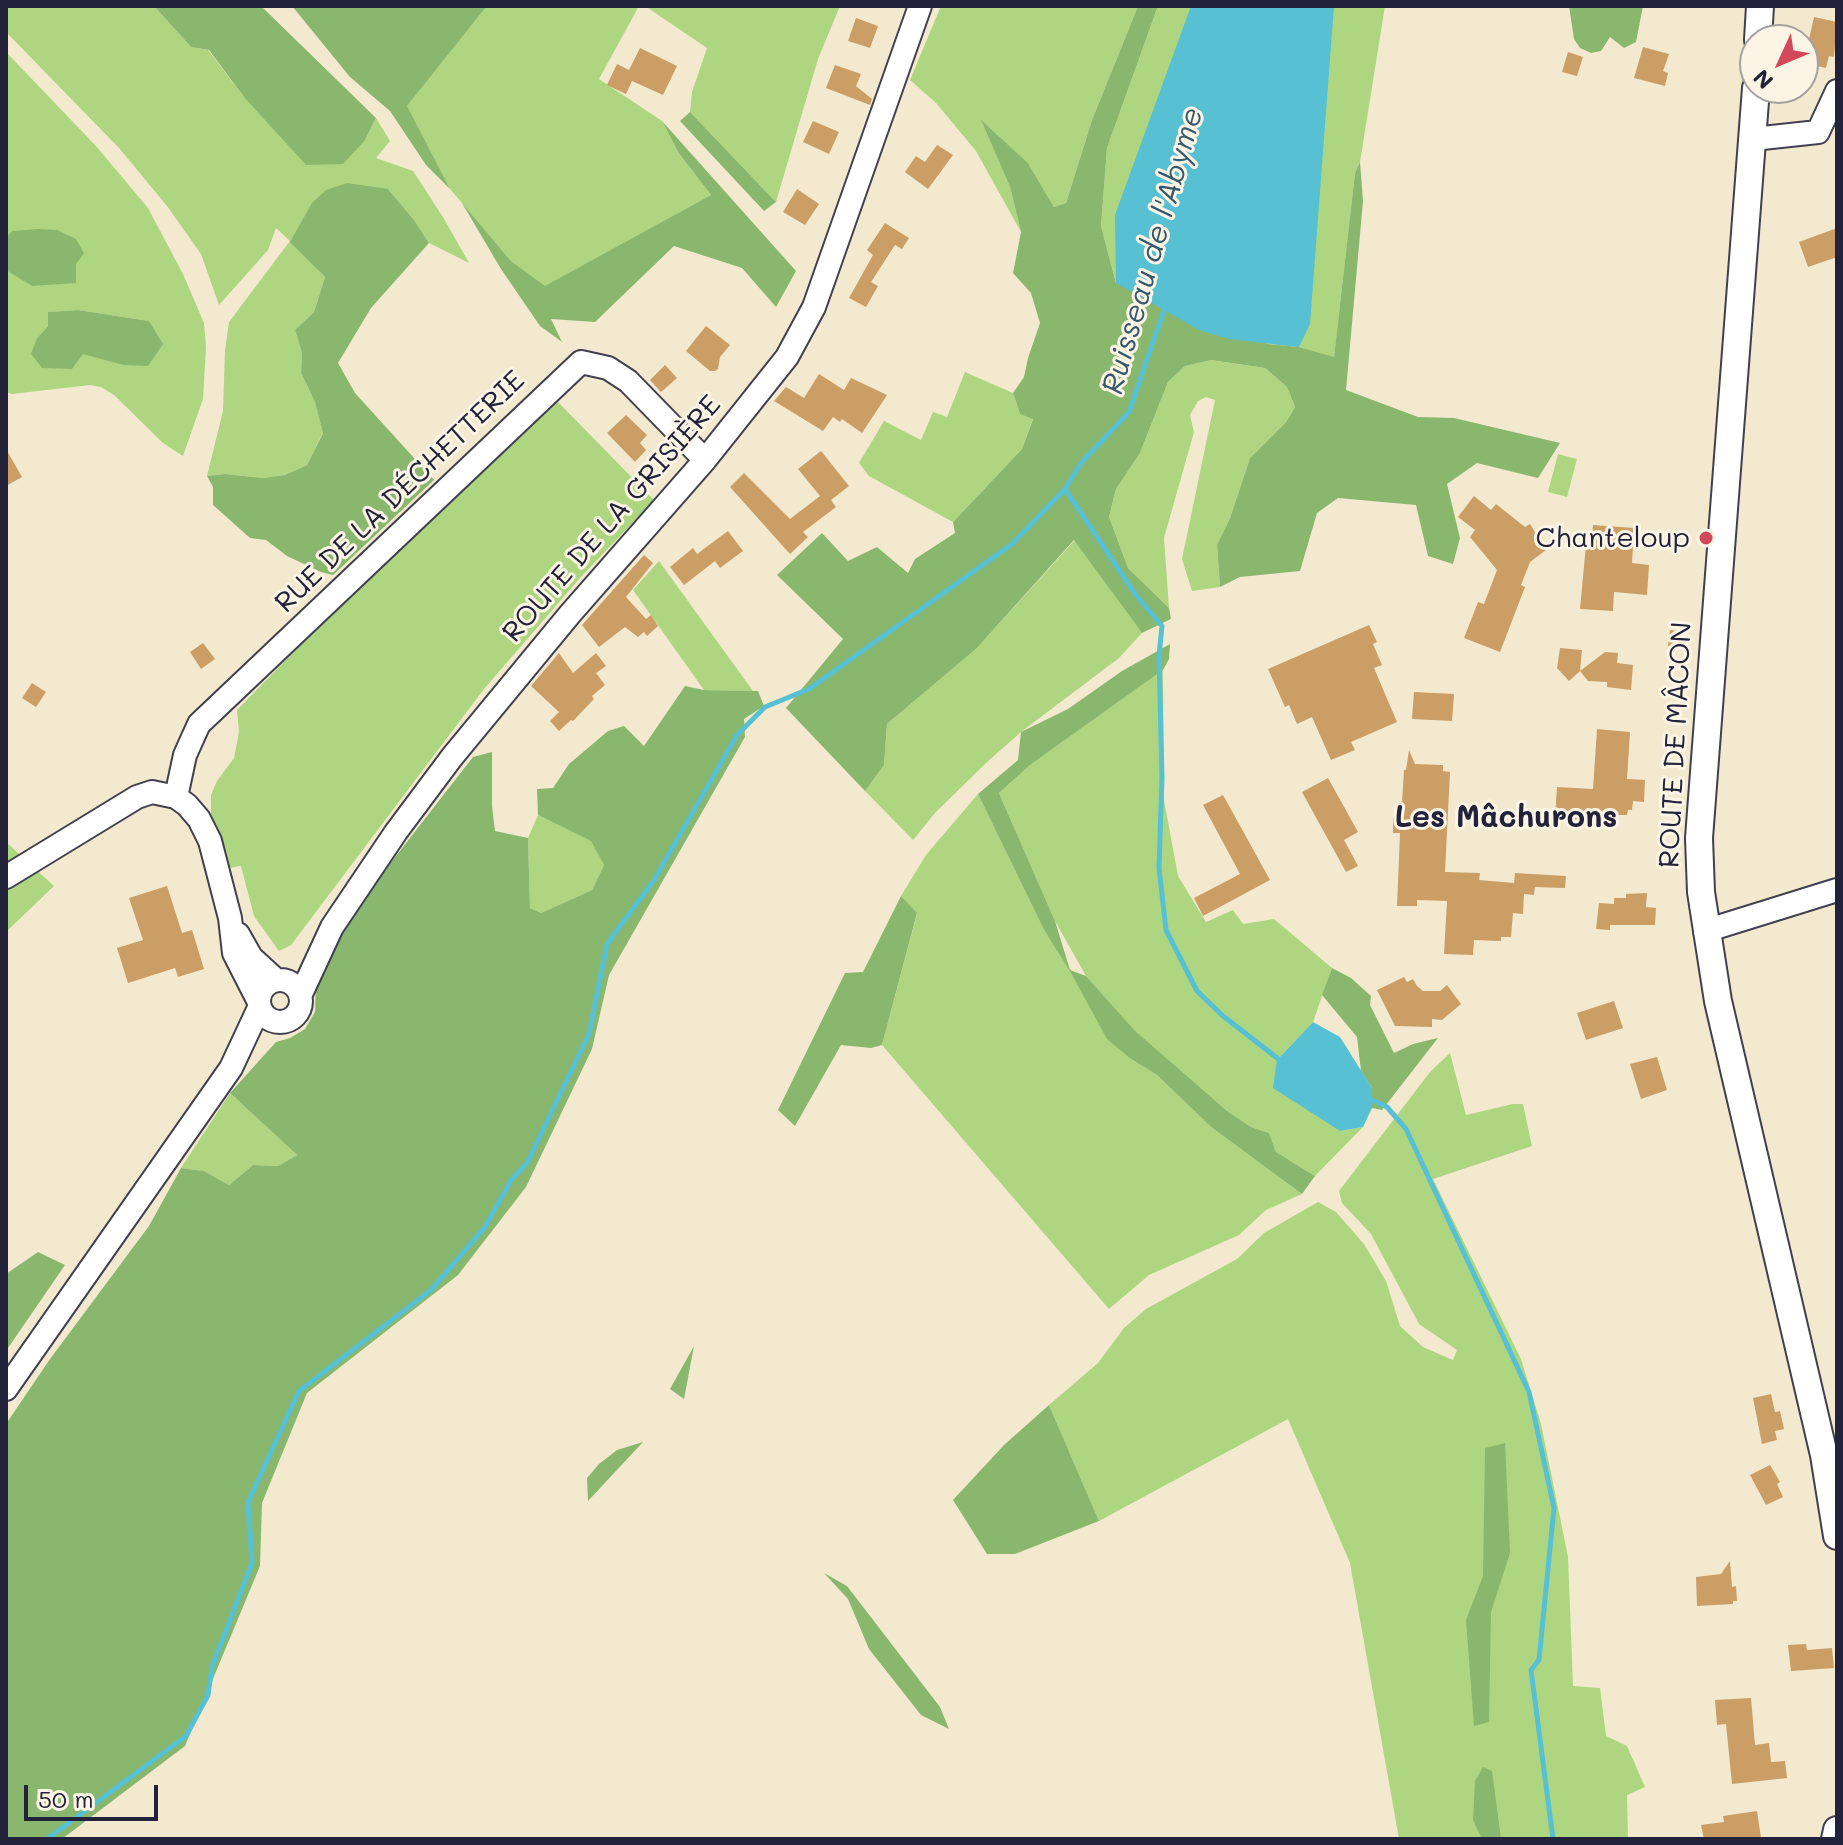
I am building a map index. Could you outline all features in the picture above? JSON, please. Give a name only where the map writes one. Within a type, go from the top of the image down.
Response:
[{"type":"street","name":"ROUTE DE LA GRISIÈRE","points":[[231,1068],[280,1022],[295,1017],[302,1002],[301,994],[332,927],[396,832],[452,757],[570,614],[705,460],[787,357],[814,307],[920,6]]},
{"type":"street","points":[[1753,139],[1818,132],[1837,91]]},
{"type":"street","name":"ROUTE DE MÂCON","points":[[1755,104],[1699,838],[1705,931],[1718,1001],[1824,1455],[1837,1536]]},
{"type":"street","name":"RUE DE LA DÉCHETTERIE","points":[[176,797],[185,755],[199,724],[581,362],[608,368],[628,381],[705,460]]},
{"type":"street","points":[[6,877],[137,797],[152,792],[176,797],[199,819],[210,841],[230,918],[238,964],[267,1018],[280,1022]]},
{"type":"street","points":[[1705,931],[1837,890]]},
{"type":"street","points":[[230,918],[251,957],[277,979],[293,983],[301,994]]},
{"type":"street","name":"ROUTE DE LA GRISIÈRE","points":[[6,1389],[231,1068],[259,1004],[263,987],[277,979],[332,927]]},
{"type":"street","points":[[1835,1839],[1837,1830]]},
{"type":"green space","points":[[6,6],[154,6],[191,47],[208,50],[244,97],[365,140],[376,118],[390,141],[376,158],[413,171],[469,263],[429,243],[388,189],[291,241],[325,277],[314,312],[295,330],[302,353],[301,373],[315,402],[323,432],[307,465],[285,475],[263,478],[225,474],[207,476],[223,411],[229,322],[290,241],[276,228],[268,250],[219,305],[201,254],[167,206],[119,148],[6,32]]},
{"type":"green space","points":[[154,6],[261,6],[376,118],[365,140],[343,164],[306,165],[244,97],[209,50],[191,47]]},
{"type":"green space","points":[[292,6],[487,6],[407,106],[450,189],[426,165],[390,111],[350,77]]},
{"type":"green space","points":[[487,6],[639,6],[599,79],[662,121],[678,152],[711,195],[545,287],[511,261],[450,189],[406,107]]},
{"type":"green space","points":[[645,6],[840,6],[818,59],[776,202],[690,112],[692,92],[707,48]]},
{"type":"green space","points":[[941,6],[1138,6],[1092,120],[1066,203],[1054,207],[1028,163],[982,122],[1010,187],[1021,232],[976,151],[936,103],[910,80]]},
{"type":"green space","points":[[1138,6],[1158,6],[1107,148],[1101,226],[1116,283],[1268,344],[1299,347],[1334,357],[1355,173],[1360,162],[1363,201],[1346,390],[1418,417],[1454,418],[1560,443],[1538,478],[1477,463],[1447,484],[1460,538],[1453,564],[1428,556],[1416,505],[1338,498],[1317,513],[1300,571],[1240,577],[1220,587],[1217,545],[1230,518],[1250,458],[1286,422],[1295,407],[1287,387],[1265,368],[1211,360],[1185,366],[1168,382],[1140,453],[1116,489],[1109,517],[1128,568],[1169,608],[1171,619],[1142,633],[1074,540],[977,648],[887,724],[884,765],[865,791],[786,708],[843,639],[777,575],[822,533],[848,561],[877,547],[908,573],[915,559],[955,533],[953,522],[1022,449],[1033,419],[1020,414],[1013,393],[1024,377],[1040,323],[1031,293],[1013,273],[1021,232],[1010,187],[981,120],[1028,163],[1054,207],[1066,203],[1092,120]]},
{"type":"green space","points":[[1158,6],[1385,6],[1360,162],[1355,173],[1334,358],[1299,347],[1268,344],[1116,283],[1101,226],[1107,148]]},
{"type":"green space","points":[[1569,6],[1643,6],[1636,42],[1624,48],[1610,37],[1601,51],[1591,53],[1580,48],[1574,39]]},
{"type":"green space","points":[[6,52],[96,146],[148,208],[183,274],[204,323],[206,347],[203,399],[183,456],[163,443],[114,395],[101,387],[90,385],[12,394],[6,392]],"holes":[[[78,310],[149,321],[123,365],[37,338],[48,326],[49,312]]]},
{"type":"green space","points":[[690,112],[776,202],[764,211],[680,121]]},
{"type":"green space","points":[[662,121],[796,271],[776,307],[742,268],[674,246],[595,322],[551,319],[562,342],[540,326],[501,269],[462,203],[511,261],[545,286],[711,195],[678,152]]},
{"type":"green space","points":[[347,183],[388,189],[429,243],[371,308],[338,363],[355,393],[434,480],[333,575],[287,556],[266,540],[250,538],[213,505],[213,487],[207,476],[225,474],[263,478],[285,475],[307,465],[323,433],[315,402],[301,373],[302,353],[295,330],[314,312],[325,277],[290,242],[312,203],[326,190]]},
{"type":"green space","points":[[57,230],[76,239],[84,253],[76,264],[76,283],[32,286],[6,270],[6,238],[12,231]]},
{"type":"green space","points":[[78,310],[149,321],[163,344],[148,366],[123,365],[83,354],[72,369],[42,368],[31,354],[37,338],[48,326],[48,312]]},
{"type":"green space","points":[[1210,360],[1265,368],[1287,387],[1295,407],[1286,422],[1250,458],[1230,518],[1217,545],[1220,587],[1192,591],[1182,559],[1215,400],[1206,397],[1198,401],[1190,415],[1194,432],[1164,538],[1169,608],[1128,568],[1109,517],[1116,489],[1140,453],[1168,382],[1185,366]]},
{"type":"green space","points":[[965,372],[1013,393],[1020,414],[1033,418],[1022,449],[953,522],[869,476],[859,463],[884,421],[921,440],[933,412],[947,417]]},
{"type":"green space","points":[[557,401],[654,500],[580,578],[484,689],[291,945],[279,951],[254,916],[241,866],[229,868],[211,814],[211,795],[234,758],[239,732],[237,710],[316,629]]},
{"type":"green space","points":[[1558,454],[1577,459],[1567,497],[1548,492]]},
{"type":"green space","points":[[1075,540],[1142,633],[1119,658],[1021,732],[986,763],[935,813],[913,840],[865,791],[884,765],[887,724],[977,648]]},
{"type":"green space","points":[[659,561],[753,691],[704,690],[633,590]]},
{"type":"green space","points":[[1170,644],[1169,659],[1163,670],[1030,765],[999,793],[1055,921],[1070,970],[1086,976],[1135,1031],[1227,1111],[1251,1127],[1269,1133],[1276,1152],[1315,1176],[1302,1194],[1211,1127],[1157,1075],[1107,1039],[1044,930],[978,794],[1018,760],[1021,732],[1068,709],[1122,671]]},
{"type":"green space","points":[[1163,670],[1164,800],[1178,876],[1206,922],[1233,910],[1243,924],[1274,919],[1332,968],[1313,1022],[1277,1060],[1340,1131],[1363,1127],[1315,1176],[1276,1152],[1269,1133],[1251,1127],[1227,1111],[1159,1054],[1134,1031],[1086,976],[1055,921],[999,793],[1030,765]]},
{"type":"green space","points":[[685,686],[704,690],[758,691],[764,706],[744,719],[745,737],[609,975],[592,1049],[526,1187],[458,1275],[307,1393],[262,1503],[260,1566],[185,1746],[62,1839],[6,1839],[6,1424],[149,1226],[181,1168],[204,1171],[229,1185],[253,1165],[278,1166],[297,1155],[230,1093],[276,1042],[305,1029],[315,1012],[316,983],[337,938],[473,757],[492,752],[495,831],[528,838],[530,908],[541,913],[592,890],[604,865],[591,841],[538,815],[537,789],[553,788],[569,764],[608,731],[624,726],[644,746]]},
{"type":"green space","points":[[978,794],[1044,930],[1131,1059],[1157,1075],[1211,1127],[1302,1194],[1266,1210],[1239,1235],[1149,1275],[1109,1309],[882,1045],[917,914],[901,896],[926,855]]},
{"type":"green space","points":[[538,815],[592,841],[604,865],[592,890],[541,913],[530,908],[528,838]]},
{"type":"green space","points":[[6,842],[54,886],[6,932]]},
{"type":"green space","points":[[901,896],[917,913],[882,1045],[871,1048],[841,1045],[795,1126],[778,1110],[845,973],[863,972]]},
{"type":"green space","points":[[1332,968],[1351,978],[1371,996],[1370,1005],[1394,1053],[1438,1038],[1382,1110],[1372,1108],[1372,1088],[1361,1071],[1357,1037],[1322,995]]},
{"type":"green space","points":[[1450,1053],[1466,1115],[1523,1104],[1532,1146],[1433,1179],[1521,1359],[1541,1424],[1568,1557],[1573,1686],[1600,1688],[1606,1736],[1627,1746],[1645,1787],[1627,1795],[1628,1839],[1399,1839],[1350,1563],[1288,1419],[1099,1521],[1049,1405],[1098,1363],[1124,1328],[1146,1309],[1237,1259],[1264,1233],[1318,1202],[1336,1212],[1364,1244],[1386,1281],[1400,1326],[1423,1347],[1453,1360],[1457,1350],[1419,1324],[1371,1234],[1342,1203],[1339,1191],[1430,1072]]},
{"type":"green space","points":[[230,1093],[297,1155],[278,1166],[253,1165],[229,1185],[204,1171],[181,1168]]},
{"type":"green space","points":[[38,1252],[65,1265],[8,1348],[6,1274]]},
{"type":"green space","points":[[694,1346],[684,1399],[670,1389]]},
{"type":"green space","points":[[1049,1405],[1099,1521],[1015,1554],[987,1554],[953,1500],[1004,1445]]},
{"type":"green space","points":[[643,1442],[588,1501],[587,1478],[599,1464],[617,1450]]},
{"type":"green space","points":[[1505,1443],[1510,1553],[1491,1612],[1489,1722],[1474,1726],[1466,1620],[1483,1576],[1485,1448]]},
{"type":"green space","points":[[824,1573],[847,1586],[940,1707],[949,1729],[921,1715],[869,1649],[848,1599]]},
{"type":"green space","points":[[1483,1767],[1492,1771],[1501,1839],[1482,1839],[1473,1820],[1475,1781]]},
{"type":"water","name":"Ruisseau de l'Abyme","points":[[1191,6],[1334,6],[1310,324],[1299,347],[1229,339],[1199,330],[1116,283],[1115,215]]},
{"type":"water","points":[[1313,1022],[1340,1037],[1372,1088],[1372,1108],[1363,1127],[1340,1131],[1273,1088],[1277,1060]]},
{"type":"building","points":[[1814,17],[1837,22],[1834,57],[1829,56],[1826,68],[1819,66],[1819,24],[1812,24]]},
{"type":"building","points":[[856,18],[878,26],[870,48],[848,41]]},
{"type":"building","points":[[1643,47],[1669,54],[1663,71],[1668,73],[1665,86],[1634,78]]},
{"type":"building","points":[[640,48],[677,66],[663,95],[632,81],[626,94],[607,85],[617,64],[629,70]]},
{"type":"building","points":[[1568,52],[1583,57],[1577,76],[1562,72]]},
{"type":"building","points":[[835,65],[861,74],[856,86],[872,99],[870,105],[826,88]]},
{"type":"building","points":[[813,121],[839,132],[829,154],[803,142]]},
{"type":"building","points":[[937,145],[953,155],[928,189],[905,172],[916,156],[925,162]]},
{"type":"building","points":[[797,189],[819,204],[805,225],[783,212]]},
{"type":"building","points":[[885,223],[909,238],[902,249],[895,245],[871,282],[878,286],[866,307],[849,298],[873,255],[867,250]]},
{"type":"building","points":[[1837,228],[1837,257],[1808,267],[1799,242]]},
{"type":"building","points":[[706,326],[730,345],[720,357],[715,371],[710,371],[686,351]]},
{"type":"building","points":[[665,365],[677,378],[661,392],[650,380]]},
{"type":"building","points":[[819,374],[844,390],[851,378],[887,395],[862,433],[842,419],[840,422],[833,417],[823,431],[774,401],[786,387],[804,398]]},
{"type":"building","points":[[626,415],[647,435],[640,443],[646,450],[635,462],[607,433]]},
{"type":"building","points":[[6,449],[22,477],[6,486]]},
{"type":"building","points":[[821,451],[849,486],[831,500],[836,507],[803,532],[808,537],[790,554],[730,487],[744,473],[790,519],[820,496],[798,469]]},
{"type":"building","points":[[1474,496],[1491,510],[1496,504],[1525,527],[1530,524],[1546,550],[1530,562],[1521,585],[1525,587],[1500,652],[1464,638],[1478,602],[1484,604],[1497,570],[1470,537],[1475,530],[1458,517]]},
{"type":"building","points":[[1593,525],[1634,528],[1632,563],[1649,565],[1647,595],[1614,592],[1613,611],[1580,609],[1586,545],[1591,545]]},
{"type":"building","points":[[728,531],[743,551],[720,568],[715,561],[684,585],[670,567],[693,548],[697,554]]},
{"type":"building","points":[[644,555],[653,563],[626,597],[646,619],[651,615],[658,626],[647,636],[644,632],[638,637],[625,627],[599,647],[582,625]]},
{"type":"building","points":[[1369,625],[1382,665],[1374,668],[1397,722],[1351,742],[1355,750],[1331,760],[1312,717],[1297,724],[1289,705],[1285,707],[1268,669]]},
{"type":"building","points":[[1670,630],[1684,632],[1681,648],[1668,646]]},
{"type":"building","points":[[203,643],[215,659],[201,669],[190,652]]},
{"type":"building","points":[[1560,648],[1582,650],[1580,671],[1569,681],[1557,668]]},
{"type":"building","points":[[1605,652],[1618,653],[1617,663],[1633,665],[1631,690],[1607,687],[1607,682],[1588,681],[1580,671]]},
{"type":"building","points":[[559,653],[573,673],[596,653],[606,666],[596,673],[605,685],[592,696],[594,699],[573,721],[559,731],[550,721],[559,712],[531,686]]},
{"type":"building","points":[[32,683],[46,692],[36,707],[22,698]]},
{"type":"building","points":[[1414,692],[1454,694],[1452,721],[1412,719]]},
{"type":"building","points":[[1597,729],[1630,732],[1627,779],[1645,780],[1644,802],[1633,801],[1632,810],[1628,810],[1627,815],[1618,815],[1618,823],[1555,818],[1557,787],[1593,789]]},
{"type":"building","points":[[1409,750],[1415,764],[1443,765],[1443,771],[1450,772],[1445,872],[1480,873],[1479,880],[1514,883],[1515,873],[1566,876],[1565,888],[1535,887],[1534,895],[1524,894],[1523,914],[1513,913],[1511,937],[1501,937],[1501,941],[1474,940],[1473,955],[1444,954],[1447,901],[1417,900],[1417,906],[1397,906],[1400,833],[1393,833],[1393,818],[1401,818],[1404,770]]},
{"type":"building","points":[[1328,778],[1358,832],[1344,840],[1358,866],[1346,872],[1302,792]]},
{"type":"building","points":[[1223,795],[1270,880],[1203,916],[1194,898],[1240,874],[1203,805]]},
{"type":"building","points":[[167,886],[182,933],[192,930],[204,969],[178,977],[175,968],[128,983],[117,948],[143,940],[129,898]]},
{"type":"building","points":[[1647,893],[1646,907],[1656,908],[1655,925],[1610,925],[1610,930],[1596,929],[1599,903],[1614,904],[1614,898],[1626,898],[1626,894]]},
{"type":"building","points":[[1404,977],[1407,982],[1413,979],[1423,991],[1440,991],[1447,985],[1461,1004],[1442,1020],[1432,1019],[1432,1027],[1395,1026],[1377,990]]},
{"type":"building","points":[[1614,1001],[1623,1028],[1586,1040],[1577,1013]]},
{"type":"building","points":[[1657,1057],[1667,1090],[1641,1099],[1630,1064]]},
{"type":"building","points":[[1771,1394],[1775,1412],[1780,1411],[1784,1429],[1775,1431],[1777,1440],[1762,1444],[1753,1398]]},
{"type":"building","points":[[1770,1465],[1780,1482],[1777,1484],[1783,1497],[1766,1505],[1750,1475]]},
{"type":"building","points":[[1730,1561],[1732,1587],[1736,1586],[1737,1601],[1733,1604],[1697,1606],[1696,1577],[1721,1574]]},
{"type":"building","points":[[1806,1644],[1807,1650],[1832,1648],[1834,1668],[1791,1671],[1788,1645]]},
{"type":"building","points":[[1751,1698],[1755,1745],[1769,1743],[1771,1762],[1785,1761],[1787,1778],[1732,1784],[1726,1724],[1717,1725],[1715,1700]]},
{"type":"building","points":[[1757,1811],[1761,1838],[1704,1839],[1701,1825],[1724,1822],[1723,1816]]},
{"type":"waterway","name":"Ruisseau de l'Abyme","points":[[47,1839],[186,1736],[208,1695],[212,1667],[252,1563],[248,1502],[299,1391],[431,1290],[485,1227],[511,1180],[527,1163],[589,1034],[607,944],[654,880],[737,735],[765,707],[809,689],[1012,544],[1065,489],[1081,463],[1129,412],[1165,307]]},
{"type":"waterway","points":[[1065,489],[1135,594],[1162,626],[1159,656],[1162,778],[1159,868],[1166,930],[1197,991],[1223,1016],[1281,1061]]},
{"type":"waterway","points":[[1368,1098],[1387,1107],[1406,1129],[1529,1392],[1554,1508],[1539,1660],[1531,1670],[1553,1839]]},
{"type":"place","name":"Chanteloup","points":[[1706,538]]},
{"type":"district","name":"Les Mâchurons","points":[[1506,818]]}]
